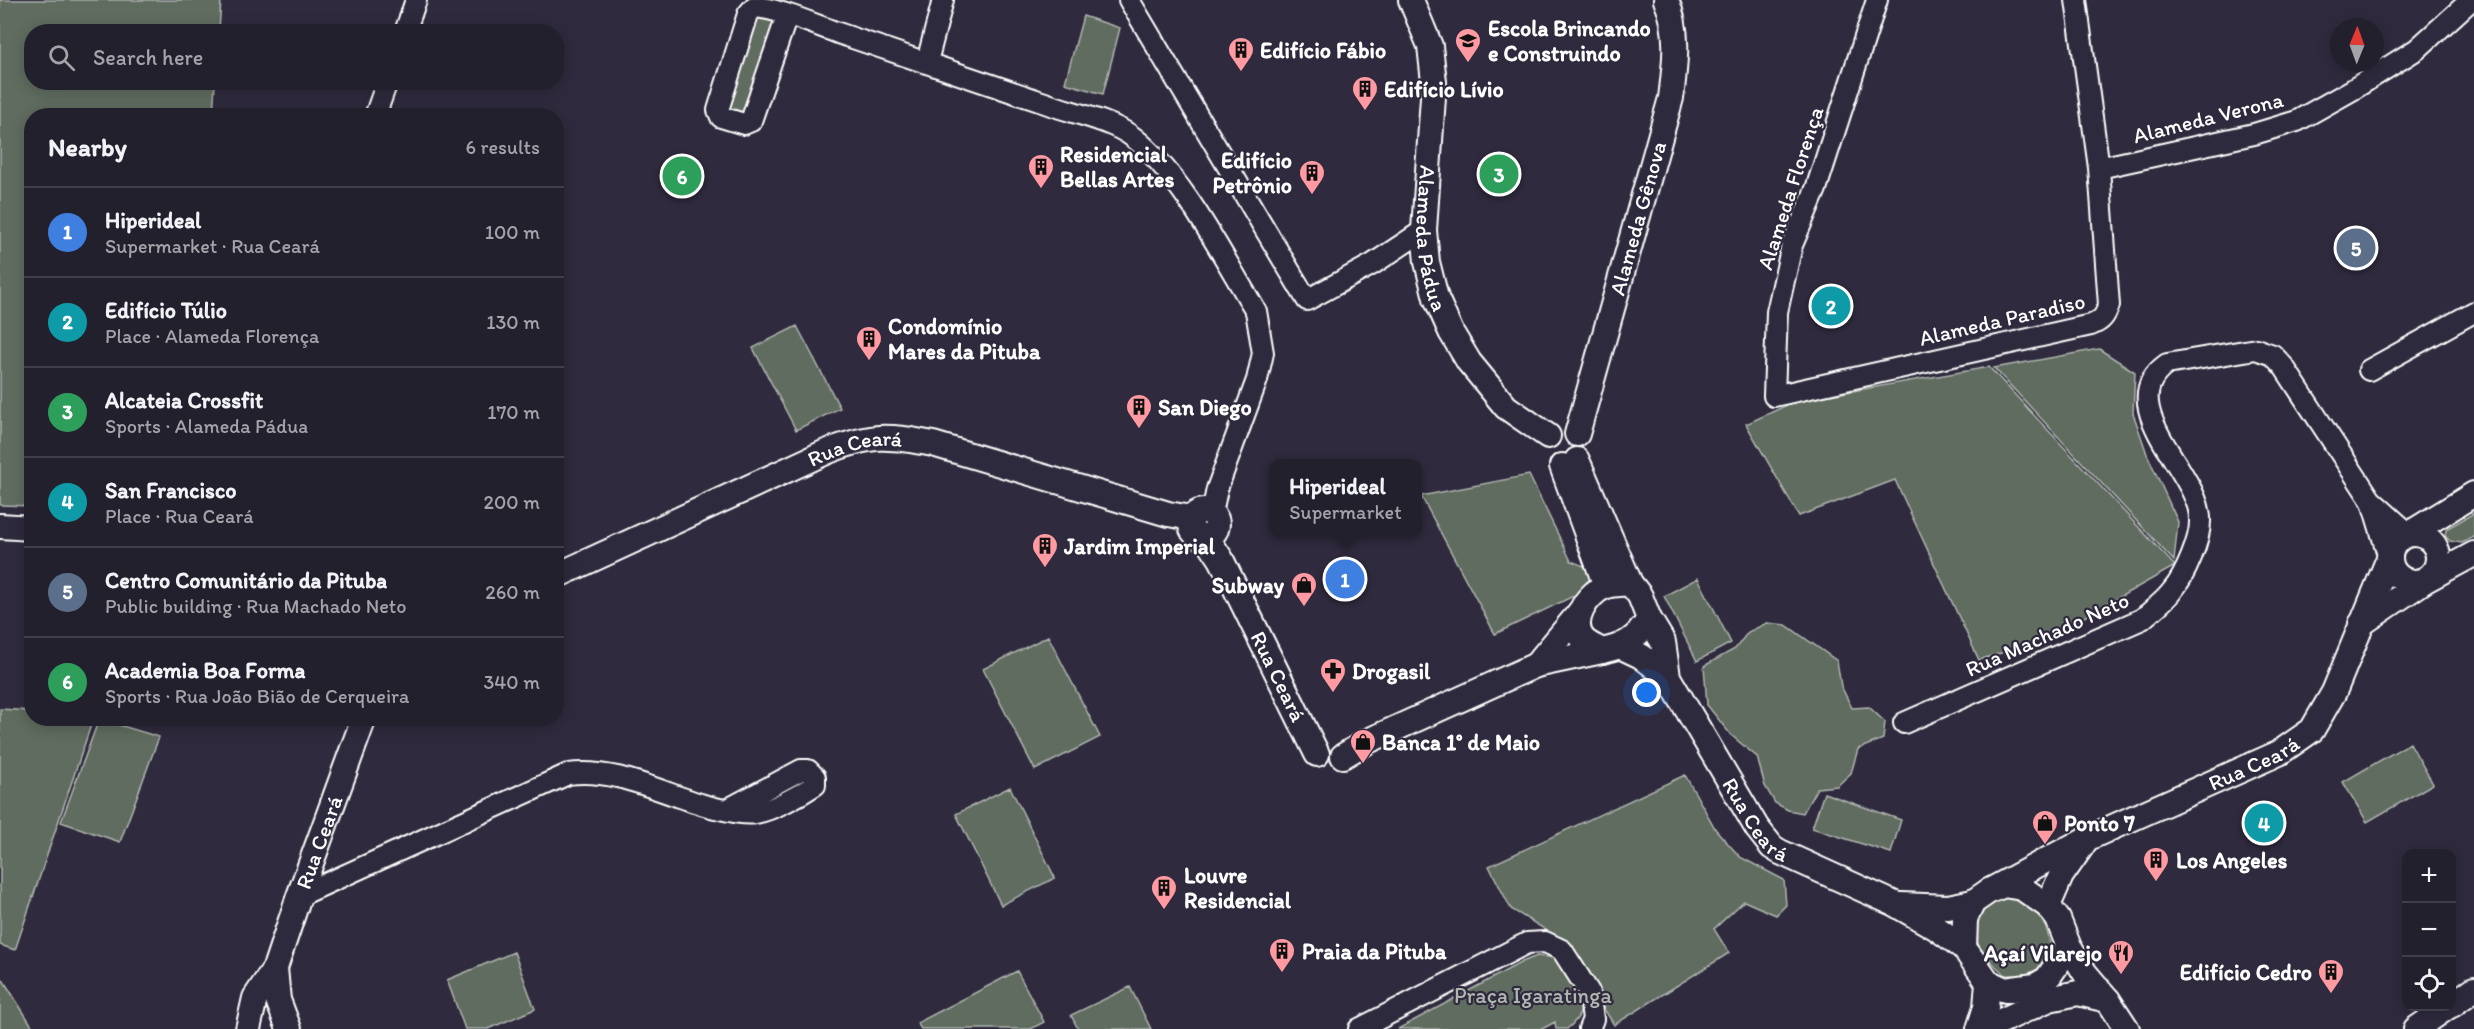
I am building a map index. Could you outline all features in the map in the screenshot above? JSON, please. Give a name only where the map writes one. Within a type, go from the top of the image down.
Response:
[{"type":"street","points":[[408,24],[416,0]]},
{"type":"street","points":[[927,62],[943,0]]},
{"type":"street","points":[[1129,0],[1307,300],[1373,264],[1424,230]]},
{"type":"street","name":"Alameda Pádua","points":[[1411,0],[1430,46],[1434,82],[1424,230],[1427,262],[1436,298],[1451,332],[1469,363],[1506,407],[1548,436]]},
{"type":"street","name":"Alameda Gênova","points":[[1577,435],[1671,98],[1677,56],[1671,11],[1666,0]]},
{"type":"street","name":"Alameda Florença","points":[[1774,396],[1777,312],[1792,245],[1816,189],[1876,0]]},
{"type":"street","name":"Alameda Paradiso","points":[[1774,396],[2091,325],[2101,321],[2106,315],[2109,305],[2100,168],[2076,0]]},
{"type":"street","name":"Alameda Verona","points":[[2100,168],[2254,134],[2296,121],[2352,90],[2417,49],[2471,0]]},
{"type":"street","points":[[787,16],[751,121],[744,124],[721,117],[718,110],[750,9],[760,7],[927,62],[1130,135],[1153,155],[1181,189],[1256,310],[1263,353],[1257,380],[1203,523]]},
{"type":"street","points":[[378,108],[384,90]]},
{"type":"street","points":[[2368,370],[2474,312]]},
{"type":"street","name":"Rua Machado Neto","points":[[1904,723],[2142,620],[2172,592],[2184,573],[2200,519],[2198,504],[2159,434],[2151,414],[2148,386],[2157,371],[2167,364],[2256,349],[2274,355],[2371,500],[2409,534]]},
{"type":"street","points":[[1556,429],[1568,429],[1577,435],[1582,443],[1581,452],[1570,463],[1553,463],[1546,455],[1544,446],[1548,436],[1556,429]]},
{"type":"street","name":"Rua Ceará","points":[[564,572],[826,452],[860,439],[894,437],[933,444],[1203,523],[1305,730],[1330,752],[1368,741],[1536,664],[1612,649],[1641,656],[1668,677],[1757,828],[1772,847],[1789,857],[1895,904],[1935,927],[1964,948]]},
{"type":"street","points":[[1570,463],[1630,583],[1640,596],[1649,619],[1633,639],[1612,649],[1584,640],[1578,629],[1580,612],[1593,594],[1606,586],[1630,583]]},
{"type":"street","points":[[1570,463],[1606,586]]},
{"type":"street","points":[[2474,494],[2395,543],[2390,558],[2394,573],[2400,579],[2408,582],[2424,581],[2474,554]]},
{"type":"street","name":"Rua Machado Neto","points":[[2371,500],[2390,558]]},
{"type":"street","points":[[0,526],[24,528]]},
{"type":"street","points":[[2361,624],[2431,577],[2438,563],[2436,547],[2425,536],[2409,534]]},
{"type":"street","name":"Rua Ceará","points":[[2004,885],[2086,839],[2279,753],[2312,730],[2330,701],[2390,558]]},
{"type":"street","name":"Rua Ceará","points":[[1536,664],[1580,612]]},
{"type":"street","name":"Rua Ceará","points":[[1649,619],[1663,642],[1668,677]]},
{"type":"street","name":"Rua Ceará","points":[[276,968],[299,896],[361,726]]},
{"type":"street","points":[[299,896],[568,774],[584,772],[604,774],[692,802],[726,810]]},
{"type":"street","points":[[2048,906],[2061,876],[2086,839]]},
{"type":"street","points":[[2069,947],[2055,970],[2036,986],[2005,990],[1988,982],[1964,948],[1965,919],[1973,902],[2004,885],[2022,888],[2048,906],[2058,919],[2069,947],[2085,973],[2108,1000],[2127,1029]]},
{"type":"street","name":"Rua Ceará","points":[[1895,904],[1948,908],[1973,902]]},
{"type":"street","points":[[1359,1029],[1527,943],[1545,942],[1562,950],[1589,992],[1593,1019],[1589,1029]]},
{"type":"street","points":[[248,1029],[255,998],[276,968]]},
{"type":"street","points":[[276,968],[278,1000],[289,1029]]},
{"type":"street","points":[[1979,1029],[1986,1008],[1988,982]]},
{"type":"street","points":[[2456,1002],[2474,989]]},
{"type":"street","points":[[1984,1029],[2049,999],[2078,993],[2108,1000]]},
{"type":"street","points":[[2416,1029],[2443,1011]]},
{"type":"green space","points":[[0,0],[221,0],[219,24],[24,24],[24,90],[215,90],[213,108],[24,108],[24,506],[0,505]]},
{"type":"green space","points":[[757,8],[784,19],[753,119],[725,110]]},
{"type":"green space","points":[[1083,16],[1120,28],[1103,94],[1065,83]]},
{"type":"green space","points":[[797,326],[840,408],[796,430],[753,348]]},
{"type":"green space","points":[[2099,349],[2135,372],[2133,413],[2147,454],[2178,522],[2174,561],[1994,368]]},
{"type":"green space","points":[[1989,367],[2175,566],[2045,639],[1979,660],[1895,480],[1799,516],[1746,424],[1796,401]]},
{"type":"green space","points":[[1529,475],[1571,561],[1584,566],[1591,576],[1590,588],[1495,634],[1422,496]]},
{"type":"green space","points":[[2474,513],[2474,537],[2462,543],[2450,541],[2445,536],[2446,529]]},
{"type":"green space","points":[[1698,578],[1731,643],[1697,661],[1664,596]]},
{"type":"green space","points":[[1767,623],[1786,625],[1837,661],[1841,686],[1852,708],[1869,707],[1885,722],[1883,739],[1858,749],[1851,773],[1837,786],[1817,788],[1803,813],[1788,810],[1775,803],[1765,786],[1757,757],[1731,735],[1707,705],[1704,666],[1735,649],[1748,632]]},
{"type":"green space","points":[[1048,636],[1100,737],[1035,770],[983,669]]},
{"type":"green space","points":[[0,709],[24,711],[24,726],[91,726],[15,950],[0,945]]},
{"type":"green space","points":[[96,726],[122,726],[159,737],[120,842],[61,822]]},
{"type":"green space","points":[[2410,743],[2433,784],[2367,822],[2343,782]]},
{"type":"green space","points":[[1685,775],[1716,830],[1740,857],[1784,880],[1786,905],[1776,915],[1744,901],[1714,929],[1729,953],[1614,1025],[1561,939],[1511,909],[1489,866]]},
{"type":"green space","points":[[1010,787],[1055,878],[1001,905],[956,814]]},
{"type":"green space","points":[[1824,793],[1901,820],[1891,853],[1812,828]]},
{"type":"green space","points":[[2007,895],[2023,901],[2033,909],[2046,928],[2049,939],[2050,949],[2047,959],[2040,967],[2026,974],[2006,975],[1991,962],[1978,945],[1975,936],[1973,926],[1975,916],[1981,907]]},
{"type":"green space","points":[[514,952],[535,1009],[488,1029],[465,1029],[447,980]]},
{"type":"green space","name":"Praça Igaratinga","points":[[1537,956],[1558,960],[1571,978],[1581,1010],[1576,1021],[1567,1029],[1556,1029],[1555,1022],[1542,1029],[1398,1029],[1522,962]]},
{"type":"green space","points":[[1017,971],[1044,1022],[1031,1029],[921,1029],[917,1023]]},
{"type":"green space","points":[[0,975],[34,1029],[0,1029]]},
{"type":"green space","points":[[1130,987],[1151,1029],[1078,1029],[1071,1015]]},
{"type":"place","name":"Escola Brincando e Construindo","points":[[1468,64]]},
{"type":"place","name":"Edifício Fábio","points":[[1241,73]]},
{"type":"place","name":"Edifício Lívio","points":[[1365,112]]},
{"type":"place","name":"Alcateia Crossfit","points":[[1499,174]]},
{"type":"place","name":"Academia Boa Forma","points":[[682,176]]},
{"type":"place","name":"Residencial Bellas Artes","points":[[1041,190]]},
{"type":"place","name":"Edifício Petrônio","points":[[1312,196]]},
{"type":"place","name":"Centro Comunitário da Pituba","points":[[2356,248]]},
{"type":"place","name":"Edifício Túlio","points":[[1831,306]]},
{"type":"place","name":"Condomínio Mares da Pituba","points":[[869,362]]},
{"type":"place","name":"San Diego","points":[[1139,430]]},
{"type":"place","name":"Jardim Imperial","points":[[1045,569]]},
{"type":"place","name":"Hiperideal","points":[[1345,579]]},
{"type":"place","name":"Subway","points":[[1304,608]]},
{"type":"place","name":"Drogasil","points":[[1333,694]]},
{"type":"place","name":"Banca 1° de Maio","points":[[1363,765]]},
{"type":"place","name":"San Francisco","points":[[2264,823]]},
{"type":"place","name":"Ponto 7","points":[[2045,846]]},
{"type":"place","name":"Los Angeles","points":[[2156,883]]},
{"type":"place","name":"Louvre Residencial","points":[[1164,911]]},
{"type":"place","name":"Praia da Pituba","points":[[1282,974]]},
{"type":"place","name":"Açaí Vilarejo","points":[[2121,976]]},
{"type":"place","name":"Edifício Cedro","points":[[2331,995]]}]
